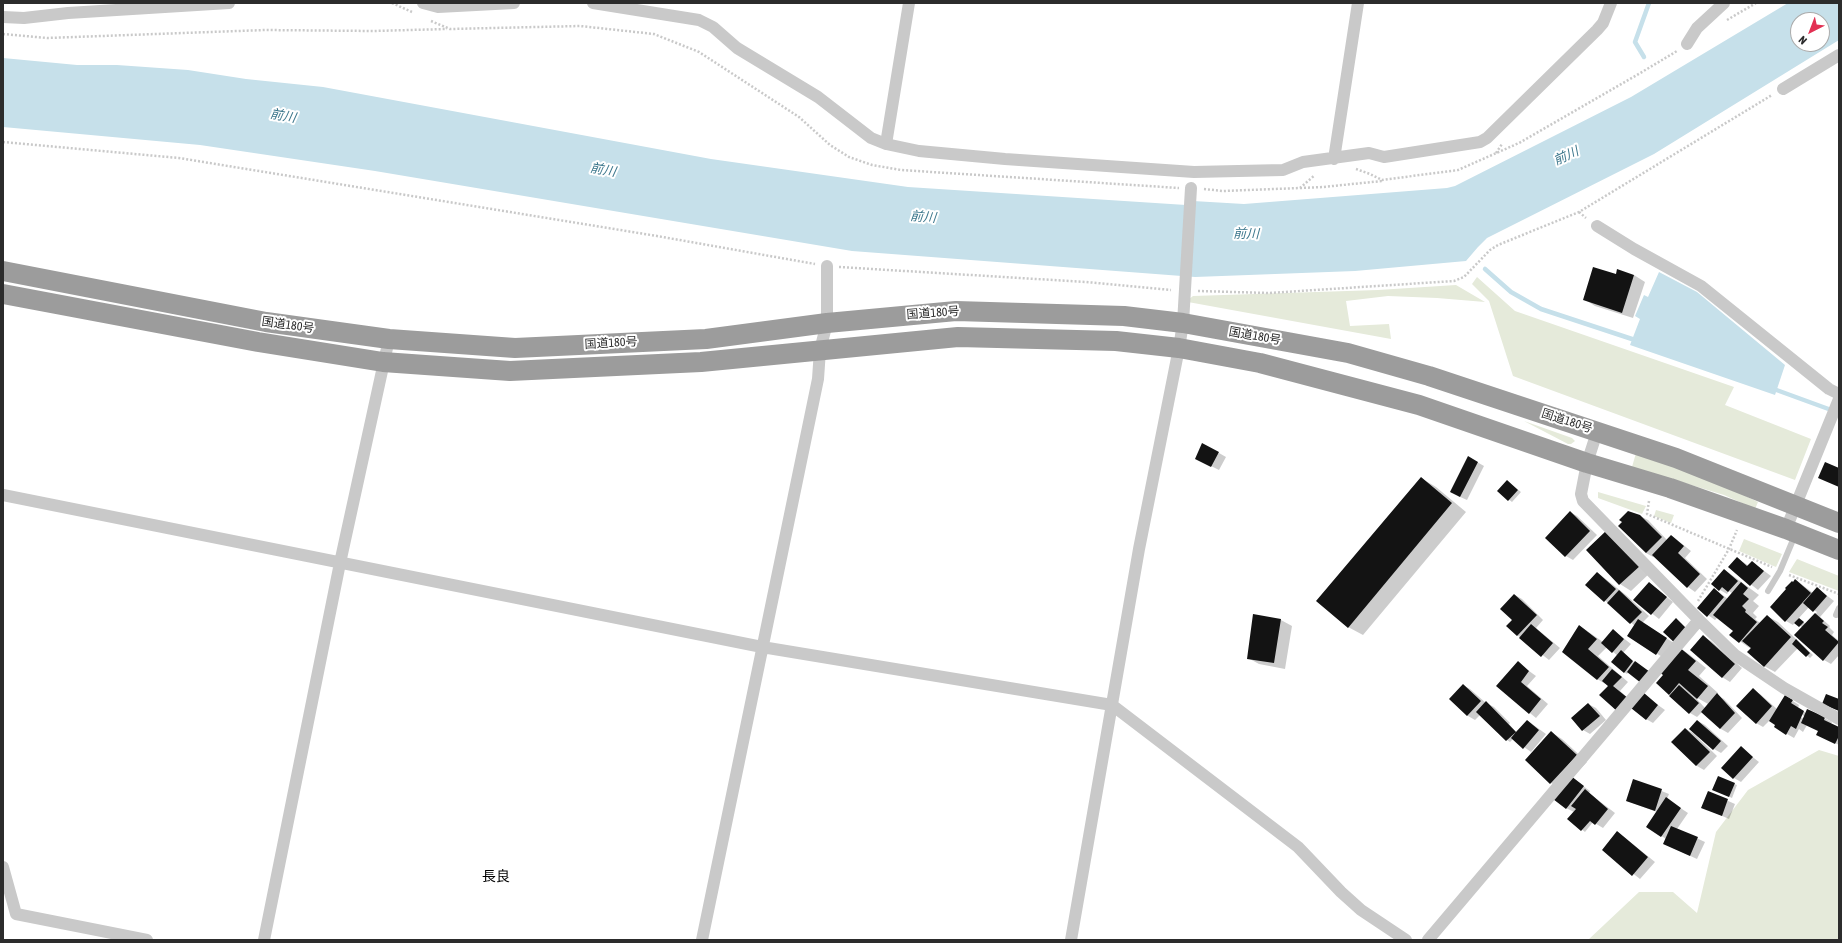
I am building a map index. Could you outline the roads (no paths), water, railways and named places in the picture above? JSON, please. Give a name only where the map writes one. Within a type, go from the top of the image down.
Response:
[{"type":"highway","name":"国道180号","points":[[3,271],[266,322],[389,339],[515,348],[706,339],[827,323],[956,311],[1124,316],[1183,323],[1348,353],[1429,376],[1676,458],[1839,522]]},
{"type":"highway","name":"国道180号","points":[[3,294],[258,342],[383,362],[510,371],[701,362],[958,336],[1116,341],[1179,348],[1260,363],[1419,405],[1588,463],[1670,488],[1791,531],[1839,550]]},
{"type":"street","points":[[3,17],[24,18],[229,3]]},
{"type":"street","points":[[423,3],[438,7],[514,3]]},
{"type":"street","points":[[593,3],[699,20],[713,27],[737,48],[818,97],[871,138],[886,144],[919,151],[1194,172],[1283,170],[1303,162],[1334,159],[1369,153],[1384,157],[1480,142],[1487,138],[1597,30],[1603,23],[1611,3]]},
{"type":"street","points":[[886,144],[909,3]]},
{"type":"street","points":[[1334,159],[1358,3]]},
{"type":"street","points":[[1688,44],[1697,28],[1724,3]]},
{"type":"street","points":[[1783,89],[1839,55]]},
{"type":"street","points":[[1071,940],[1139,549],[1183,323],[1190,191]]},
{"type":"street","points":[[1597,226],[1701,286],[1829,389],[1838,399],[1795,505],[1791,531]]},
{"type":"street","points":[[702,940],[818,379],[820,350],[827,323],[827,266]]},
{"type":"street","points":[[264,940],[340,563],[389,339]]},
{"type":"street","points":[[1597,432],[1580,494],[1583,501],[1735,655],[1784,688],[1839,719]]},
{"type":"street","points":[[3,495],[762,647],[1112,705],[1298,846],[1341,892],[1356,905],[1406,940]]},
{"type":"street","points":[[1428,940],[1699,620]]},
{"type":"street","points":[[3,867],[16,914],[147,940]]},
{"type":"lane","points":[[1768,591],[1780,571],[1791,531]]},
{"type":"lane","points":[[1836,615],[1839,608]]},
{"type":"water","name":"前川","points":[[1788,3],[1839,3],[1839,40],[1830,46],[1830,12],[1790,12],[1790,52],[1820,52],[1654,154],[1487,238],[1466,261],[1355,271],[1195,277],[852,251],[375,171],[200,145],[3,127],[3,58],[77,65],[117,65],[188,70],[246,79],[323,87],[711,159],[908,187],[1186,205],[1193,201],[1244,204],[1447,188],[1455,186],[1631,97]]},
{"type":"water","points":[[1659,272],[1697,292],[1785,365],[1775,395],[1630,345],[1640,319],[1635,316],[1644,295],[1648,297]]},
{"type":"waterway","points":[[1644,57],[1635,42],[1649,3]]},
{"type":"waterway","points":[[1485,269],[1511,292],[1541,309],[1638,341]]},
{"type":"waterway","points":[[1771,388],[1834,411]]},
{"type":"district","name":"長良","points":[[496,877]]}]
